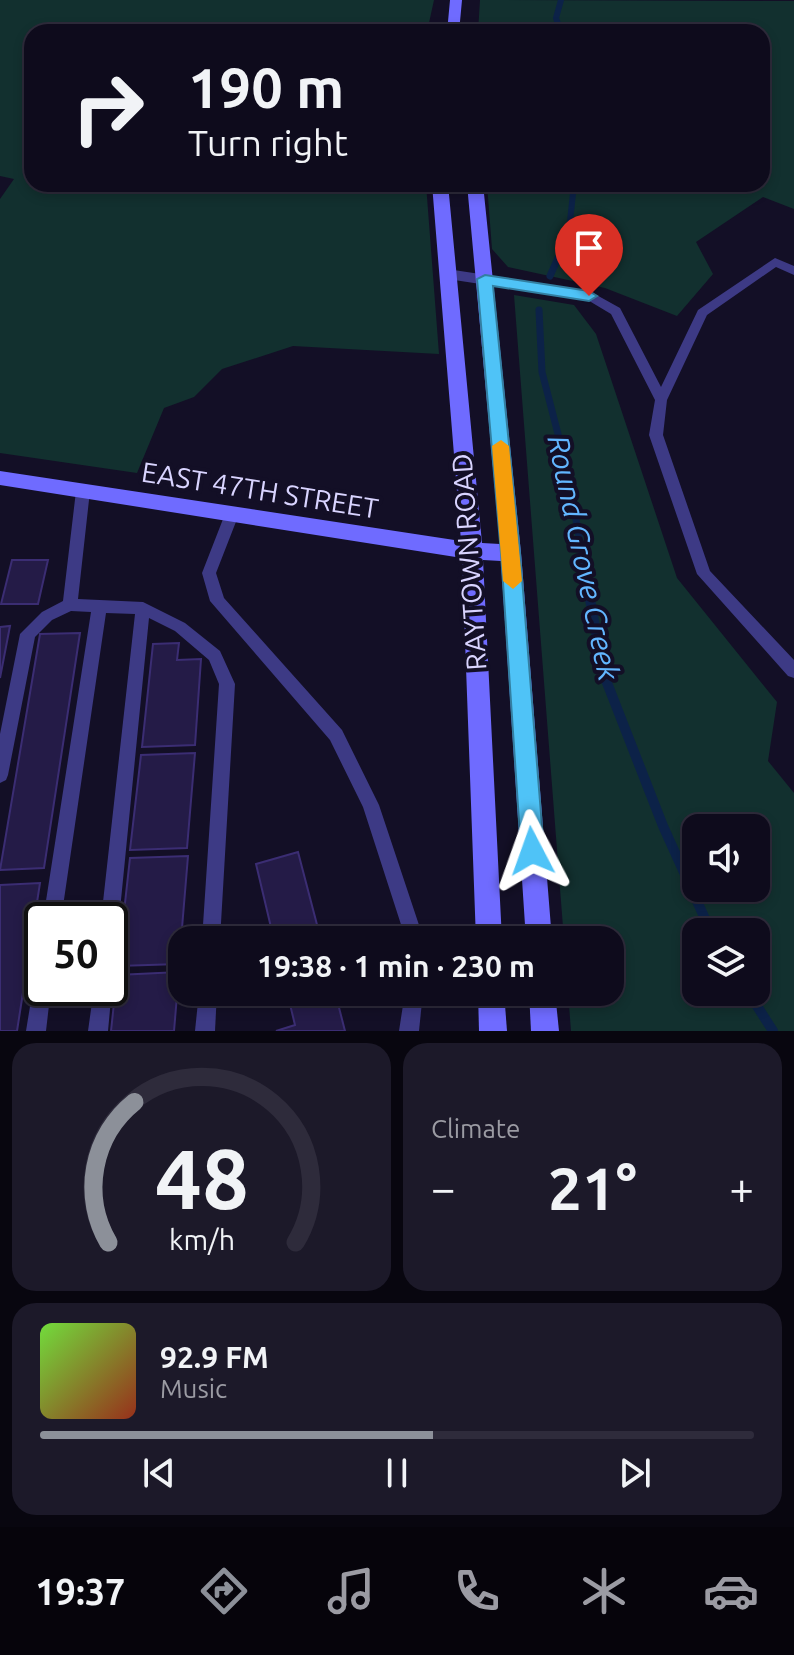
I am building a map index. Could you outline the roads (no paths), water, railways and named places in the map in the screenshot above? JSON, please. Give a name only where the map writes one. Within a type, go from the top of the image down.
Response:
[{"type":"main road","points":[[454,24],[456,0]]},
{"type":"main road","name":"RAYTOWN ROAD","points":[[441,192],[472,551],[488,926]]},
{"type":"main road","name":"RAYTOWN ROAD","points":[[476,192],[511,553],[538,926]]},
{"type":"main road","name":"EAST 47TH STREET","points":[[0,478],[472,551],[511,553]]},
{"type":"main road","points":[[492,1006],[493,1031]]},
{"type":"main road","points":[[543,1006],[545,1031]]},
{"type":"street","points":[[447,274],[533,287]]},
{"type":"lane","points":[[794,271],[775,262],[702,313],[661,400],[656,435],[704,574],[794,671]]},
{"type":"lane","points":[[533,287],[589,296],[616,311],[661,400]]},
{"type":"lane","points":[[70,605],[83,491]]},
{"type":"lane","points":[[232,514],[209,573],[217,601],[336,735],[371,805],[410,926]]},
{"type":"lane","points":[[0,775],[28,634],[47,616],[70,605],[143,608],[180,627],[215,656],[227,684],[212,926]]},
{"type":"lane","points":[[55,902],[99,607]]},
{"type":"lane","points":[[112,902],[143,608]]},
{"type":"lane","points":[[36,1031],[39,1006]]},
{"type":"lane","points":[[98,1031],[101,1006]]},
{"type":"lane","points":[[205,1031],[207,1006]]},
{"type":"lane","points":[[409,1031],[412,1006]]},
{"type":"waterway","name":"Round Grove Creek","points":[[558,24],[556,18],[561,0]]},
{"type":"waterway","name":"Round Grove Creek","points":[[557,260],[569,231],[573,192]]},
{"type":"waterway","name":"Round Grove Creek","points":[[550,276],[558,258]]},
{"type":"waterway","name":"Round Grove Creek","points":[[539,310],[542,372],[566,465],[590,596]]},
{"type":"waterway","name":"Round Grove Creek","points":[[589,594],[604,675],[663,826],[705,918]]},
{"type":"waterway","name":"Round Grove Creek","points":[[757,1006],[773,1031]]}]
